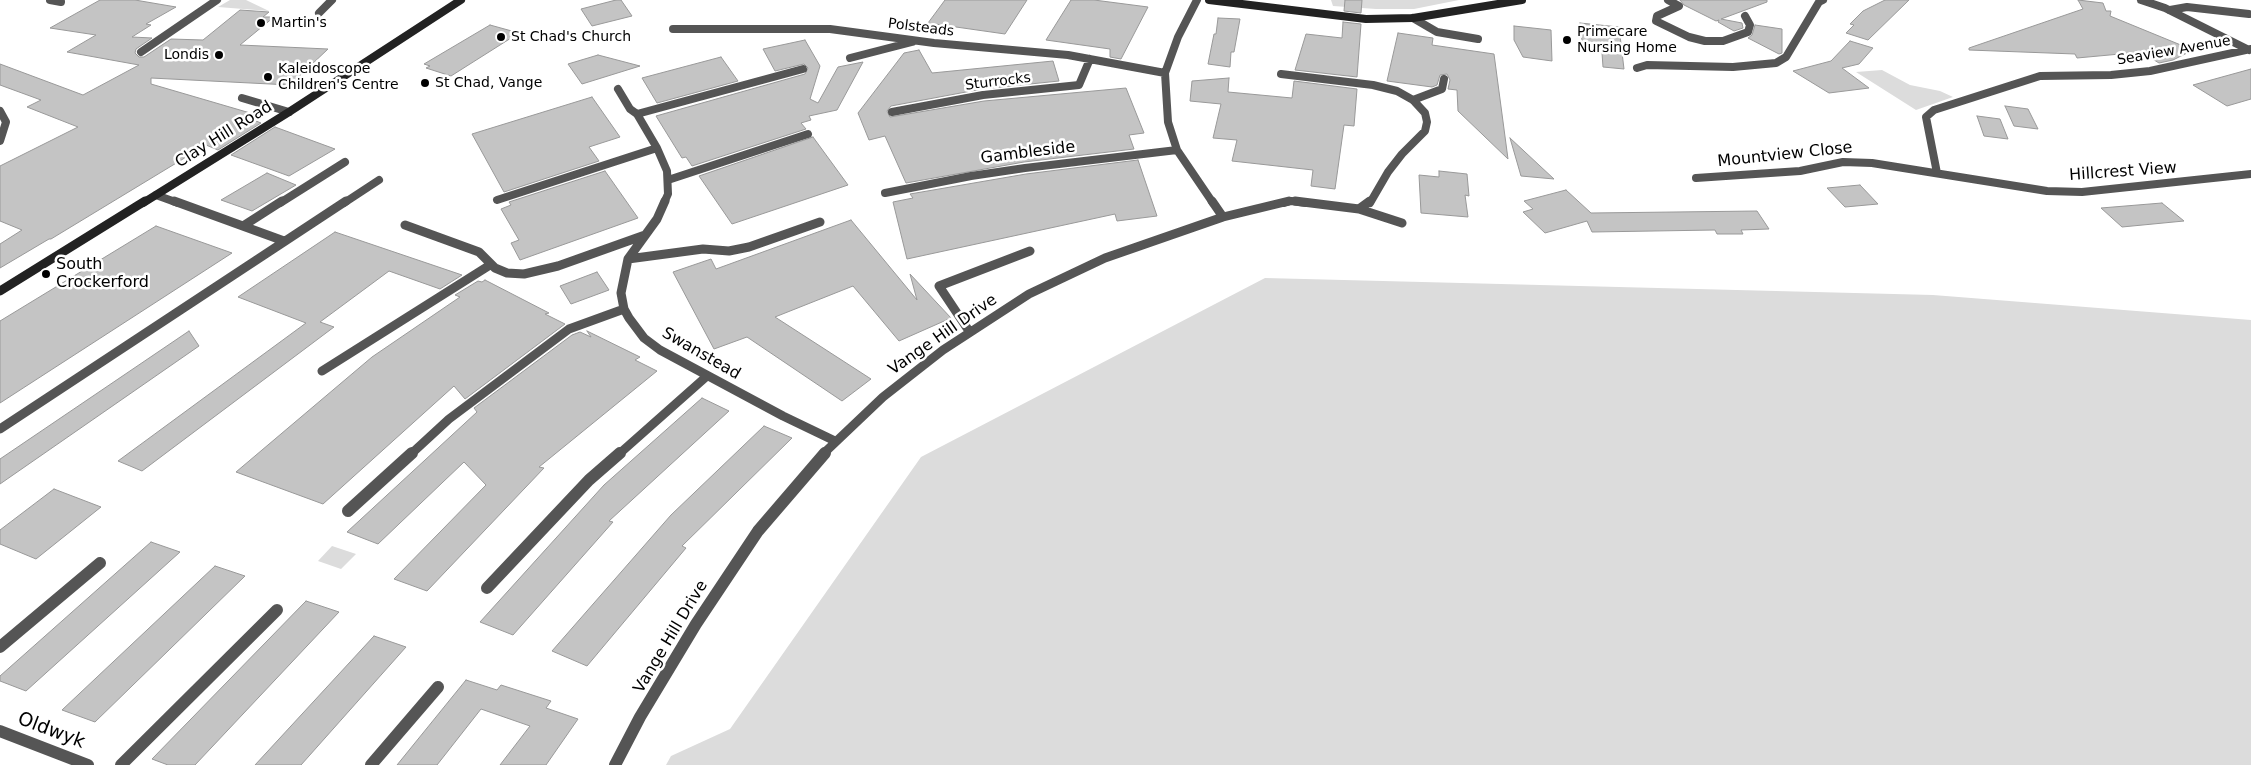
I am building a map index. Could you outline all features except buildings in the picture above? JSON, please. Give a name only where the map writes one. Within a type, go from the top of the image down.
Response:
[{"type":"main road","name":"Clay Hill Road","points":[[0,291],[289,112],[461,0]]},
{"type":"main road","points":[[1209,0],[1366,19],[1413,18],[1522,0]]},
{"type":"street","points":[[50,0],[61,2]]},
{"type":"street","points":[[141,52],[217,0]]},
{"type":"street","points":[[319,13],[332,0]]},
{"type":"street","points":[[1197,0],[1178,37],[1165,73],[1168,122],[1177,150],[1223,217]]},
{"type":"street","points":[[1668,0],[1679,6],[1657,16],[1656,21],[1689,37],[1714,42],[1737,37],[1748,32],[1750,25],[1745,16]]},
{"type":"street","points":[[1637,68],[1647,65],[1733,67],[1776,63],[1786,57],[1819,2],[1823,0]]},
{"type":"street","points":[[2141,0],[2170,10],[2250,49]]},
{"type":"street","points":[[2170,10],[2187,7],[2249,14]]},
{"type":"street","points":[[1413,18],[1437,32],[1478,39]]},
{"type":"street","name":"Polsteads","points":[[673,29],[830,29],[1068,55],[1165,73]]},
{"type":"street","points":[[850,58],[917,40]]},
{"type":"street","name":"Seaview Avenue","points":[[1937,173],[1926,117],[1934,110],[2040,76],[2111,75],[2150,71],[2250,49]]},
{"type":"street","name":"Sturrocks","points":[[892,112],[983,94],[1079,85],[1090,59]]},
{"type":"street","points":[[637,114],[803,70]]},
{"type":"street","points":[[1281,74],[1373,85],[1398,91],[1413,100],[1426,113],[1428,122],[1426,131],[1402,154],[1388,172],[1369,204],[1359,209]]},
{"type":"street","points":[[1413,100],[1442,89],[1444,79]]},
{"type":"street","points":[[348,511],[448,419],[540,349],[569,329],[624,309],[621,293],[628,259],[662,208],[668,194],[668,180],[667,171],[657,148],[637,114],[630,108],[618,89]]},
{"type":"street","points":[[242,98],[289,112]]},
{"type":"street","points":[[0,111],[6,122],[0,141]]},
{"type":"street","points":[[668,180],[808,134]]},
{"type":"street","points":[[497,200],[657,148]]},
{"type":"street","name":"Gambleside","points":[[885,193],[1016,169],[1177,150]]},
{"type":"street","points":[[243,226],[345,162]]},
{"type":"street","name":"Mountview Close","points":[[1696,178],[1800,171],[1844,162],[1872,162],[1937,173]]},
{"type":"street","name":"Hillcrest View","points":[[1937,173],[2046,191],[2082,192],[2251,174]]},
{"type":"street","points":[[0,429],[379,180]]},
{"type":"street","points":[[156,195],[284,241]]},
{"type":"street","name":"Vange Hill Drive","points":[[615,765],[640,717],[726,576],[758,530],[835,440],[883,397],[969,331],[1029,294],[1068,274],[1138,245],[1223,217],[1291,201],[1359,209],[1402,223]]},
{"type":"street","points":[[628,259],[703,249],[729,251],[749,247],[820,222]]},
{"type":"street","points":[[405,225],[479,252],[490,265],[507,273],[524,274],[541,271],[646,234]]},
{"type":"street","points":[[969,331],[939,286],[1030,251]]},
{"type":"street","points":[[322,371],[490,265]]},
{"type":"street","name":"Swanstead","points":[[624,309],[644,338],[660,350],[707,376],[835,440]]},
{"type":"street","points":[[487,588],[589,480],[707,376]]},
{"type":"street","points":[[0,647],[100,562]]},
{"type":"street","points":[[122,765],[277,610]]},
{"type":"street","points":[[371,765],[438,687]]},
{"type":"street","name":"Oldwyk","points":[[0,732],[88,765]]},
{"type":"shaded area","points":[[230,0],[246,0],[269,11],[218,7]]},
{"type":"shaded area","points":[[1331,0],[1459,0],[1414,9],[1376,9],[1333,6]]},
{"type":"shaded area","points":[[1882,70],[1910,85],[1940,91],[1953,97],[1916,110],[1856,72]]},
{"type":"shaded area","points":[[1265,278],[1933,295],[2251,320],[2251,765],[666,765],[671,756],[730,729],[921,457]]},
{"type":"shaded area","points":[[332,546],[356,554],[341,569],[318,561]]},
{"type":"place","name":"Martin's","points":[[261,23]]},
{"type":"place","name":"St Chad's Church","points":[[501,37]]},
{"type":"place","name":"Primecare Nursing Home","points":[[1567,40]]},
{"type":"place","name":"Londis","points":[[219,55]]},
{"type":"place","name":"Kaleidoscope Children's Centre","points":[[268,77]]},
{"type":"place","name":"St Chad, Vange","points":[[425,83]]},
{"type":"place","name":"South Crockerford","points":[[46,274]]}]
